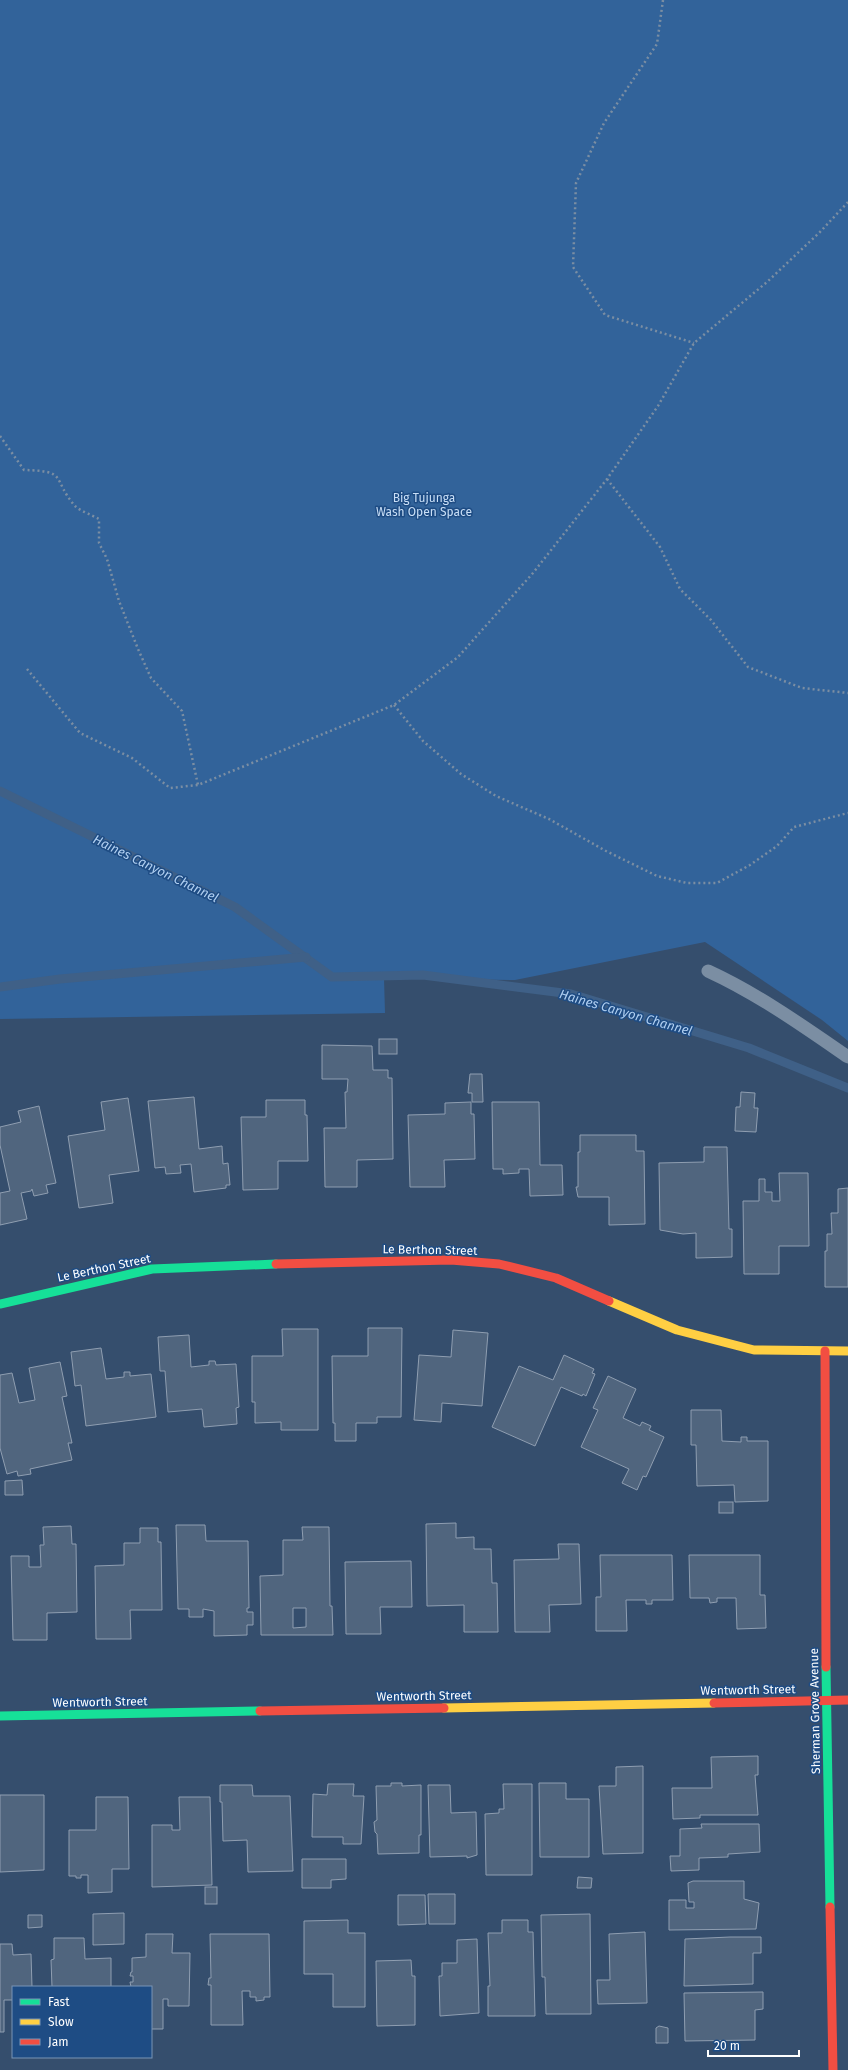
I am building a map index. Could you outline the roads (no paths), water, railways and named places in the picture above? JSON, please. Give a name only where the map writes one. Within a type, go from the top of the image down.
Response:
[{"type":"street","name":"Le Berthon Street","points":[[0,1304],[152,1269],[218,1265],[451,1260],[499,1264],[556,1278],[677,1330],[754,1350],[848,1351]]},
{"type":"street","name":"Sherman Grove Avenue","points":[[825,1351],[826,1701],[833,2070]]},
{"type":"street","name":"Wentworth Street","points":[[0,1716],[848,1700]]},
{"type":"lane","points":[[708,971],[731,982],[792,1018],[848,1057]]},
{"type":"waterway","name":"Haines Canyon Channel","points":[[0,791],[235,907],[332,977],[423,975],[571,994],[749,1048],[848,1088]]},
{"type":"waterway","name":"Haines Canyon Channel","points":[[0,987],[60,979],[306,957]]},
{"type":"park label","name":"Big Tujunga Wash Open Space","points":[[424,505]]}]
